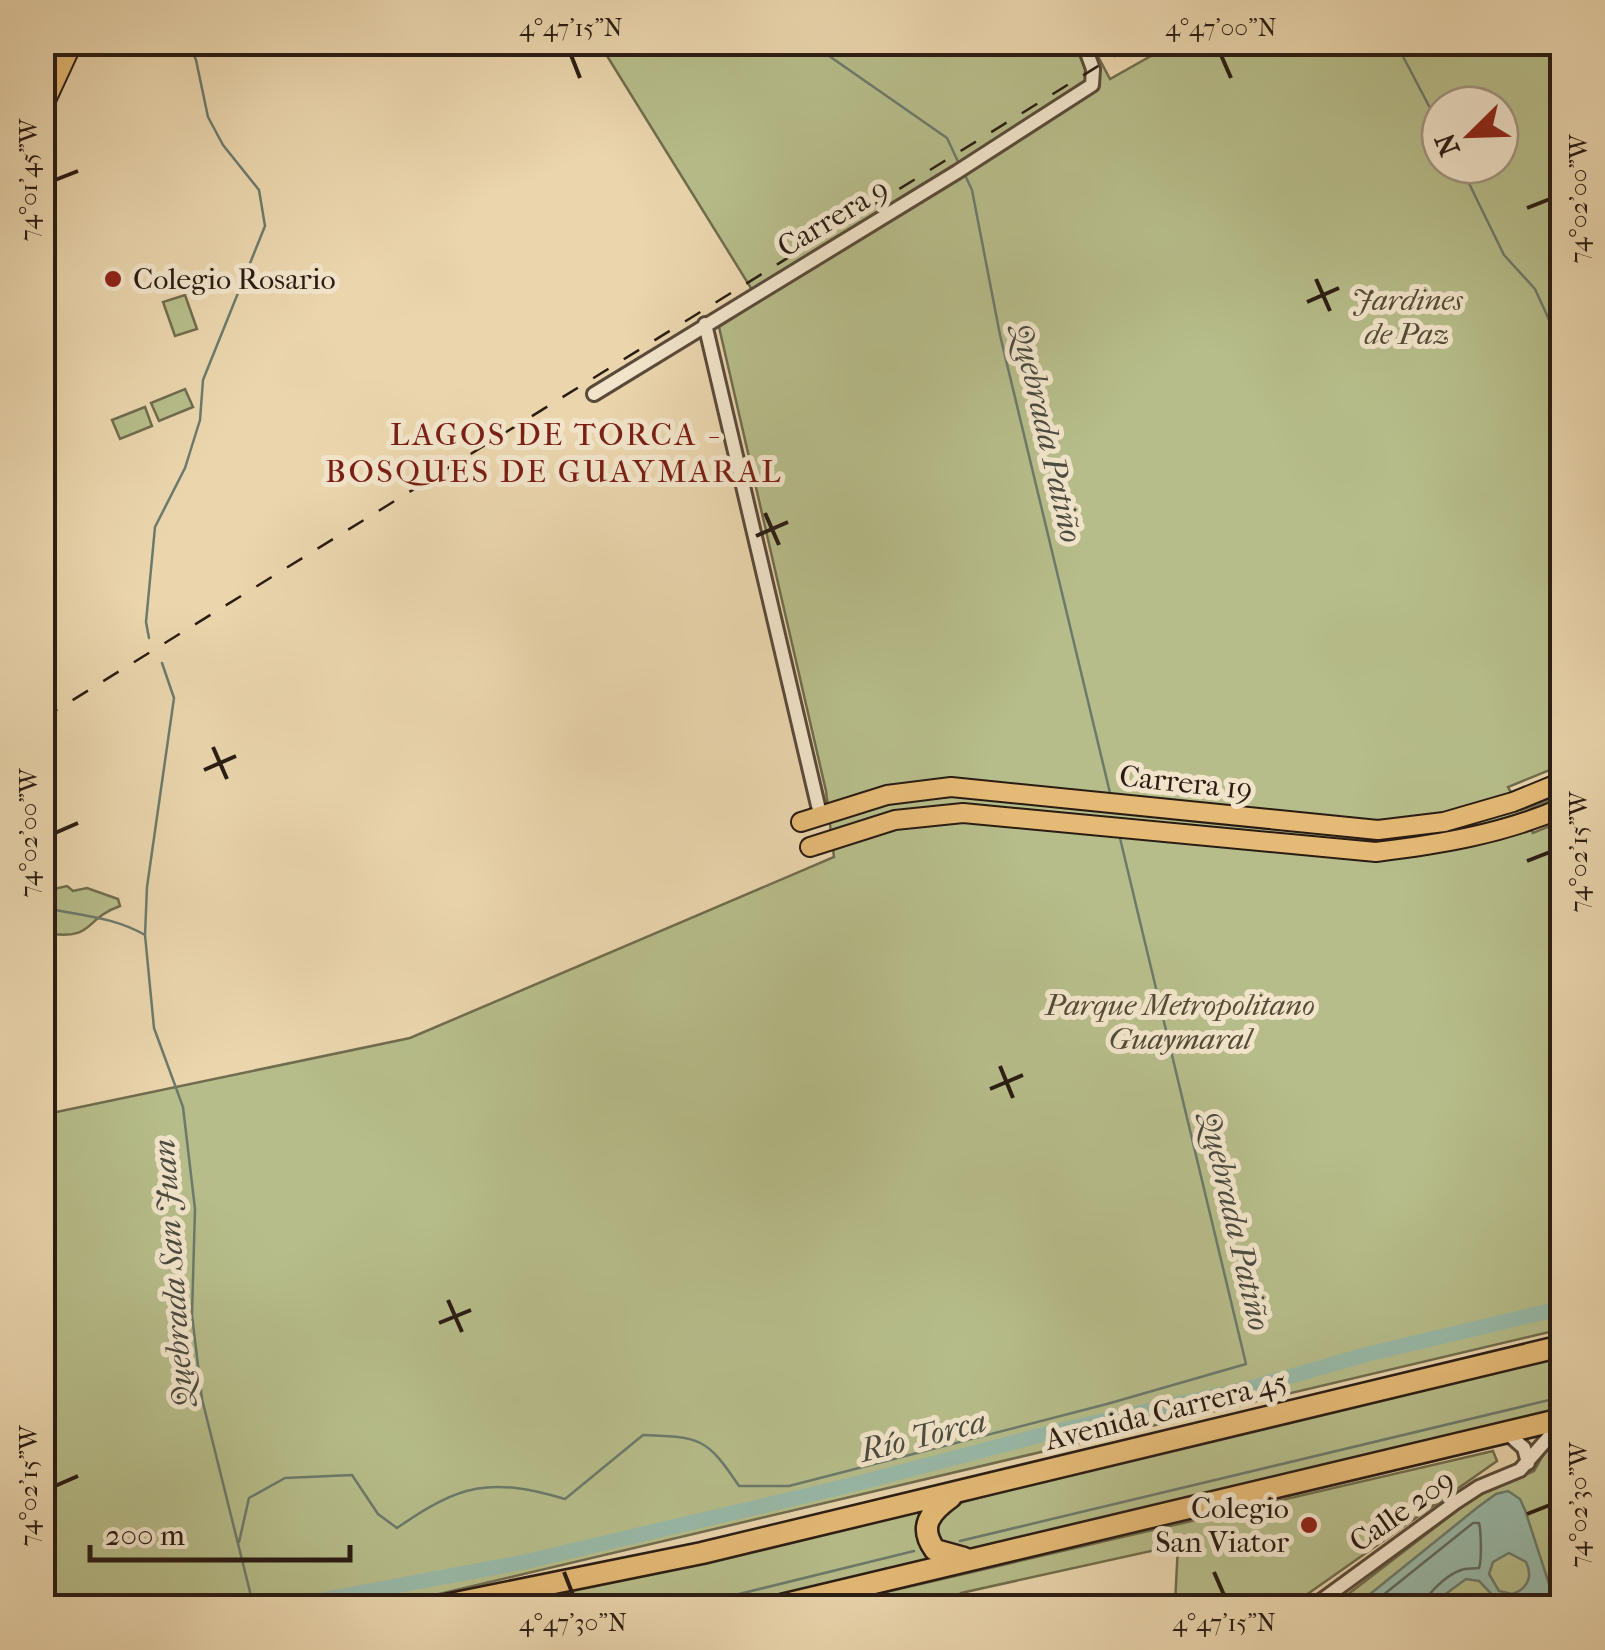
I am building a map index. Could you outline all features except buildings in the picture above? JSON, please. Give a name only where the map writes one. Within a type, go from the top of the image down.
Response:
[{"type":"highway","name":"Avenida Carrera 45","points":[[430,1608],[702,1553],[1562,1346]]},
{"type":"highway","points":[[769,1608],[1562,1420]]},
{"type":"highway","points":[[956,1492],[928,1518],[929,1541],[946,1556],[974,1559]]},
{"type":"main road","points":[[42,110],[73,42]]},
{"type":"main road","name":"Carrera 19","points":[[809,818],[886,795],[951,788],[1378,830],[1444,822],[1514,802],[1562,782]]},
{"type":"main road","name":"Carrera 19","points":[[812,846],[895,820],[962,813],[1376,852],[1444,844],[1523,825],[1562,808]]},
{"type":"street","name":"Carrera 9","points":[[594,394],[1092,85],[1084,42]]},
{"type":"street","points":[[705,324],[812,846]]},
{"type":"street","name":"Calle 209","points":[[1310,1608],[1456,1502],[1528,1464],[1562,1420]]},
{"type":"street","points":[[1506,1433],[1524,1448],[1528,1464]]},
{"type":"green space","points":[[43,43],[63,43],[43,90]]},
{"type":"green space","name":"Parque Metropolitano Guaymaral","points":[[599,43],[1091,43],[1110,79],[1174,43],[1562,43],[1562,765],[1508,787],[1521,810],[1562,794],[1523,813],[1533,833],[1562,821],[1562,1329],[384,1607],[43,1607],[42,1115],[410,1038],[834,857],[826,791],[719,327],[759,301]]},
{"type":"green space","points":[[185,295],[197,329],[175,336],[163,302]]},
{"type":"green space","points":[[185,389],[193,407],[159,421],[151,403]]},
{"type":"green space","points":[[145,407],[152,426],[120,439],[112,420]]},
{"type":"green space","points":[[67,886],[73,891],[87,888],[118,899],[120,906],[81,932],[43,933],[43,888]]},
{"type":"green space","points":[[1562,1353],[1562,1412],[974,1550],[952,1553],[938,1547],[934,1515],[963,1502],[1126,1458]]},
{"type":"green space","points":[[1562,1439],[1562,1607],[1337,1608],[1338,1602],[1476,1496],[1534,1471],[1549,1445]]},
{"type":"green space","name":"Colegio San Viator","points":[[1493,1451],[1497,1461],[1289,1607],[1170,1607],[1175,1604],[1178,1545],[961,1593],[962,1603],[952,1607],[858,1607],[856,1599]]},
{"type":"green space","points":[[930,1503],[942,1558],[732,1607],[478,1608]]},
{"type":"water","points":[[1508,1491],[1520,1499],[1553,1596],[1550,1607],[1504,1607],[1479,1581],[1466,1579],[1428,1607],[1354,1607],[1478,1507]],"holes":[[[1509,1553],[1526,1562],[1529,1572],[1525,1585],[1512,1594],[1499,1591],[1489,1574],[1493,1562]]]},
{"type":"waterway","name":"Quebrada San Juan","points":[[149,638],[146,622],[155,527],[185,468],[200,420],[203,380],[265,226],[259,190],[223,145],[208,117],[189,42]]},
{"type":"waterway","name":"Quebrada Patiño","points":[[809,42],[947,138],[960,166]]},
{"type":"waterway","points":[[1397,45],[1420,89]]},
{"type":"waterway","name":"Quebrada Patiño","points":[[964,173],[972,190],[1000,335],[1111,797]]},
{"type":"waterway","points":[[1470,185],[1504,255],[1535,289],[1562,348]]},
{"type":"waterway","name":"Quebrada San Juan","points":[[162,663],[174,698],[147,887],[145,935],[154,1028],[183,1107],[195,1209],[192,1315],[202,1399],[254,1608]]},
{"type":"waterway","name":"Quebrada Patiño","points":[[239,1542],[249,1498],[285,1478],[352,1475],[378,1514],[397,1528],[439,1502],[476,1489],[516,1488],[565,1499],[643,1435],[701,1443],[719,1458],[739,1486],[789,1486],[1246,1364],[1119,834]]},
{"type":"waterway","name":"Quebrada San Juan","points":[[42,907],[108,920],[145,935]]},
{"type":"waterway","name":"Río Torca","points":[[294,1608],[524,1562],[851,1485],[1562,1308]]},
{"type":"waterway","points":[[960,1541],[1562,1397]]},
{"type":"waterway","points":[[682,1608],[914,1551]]},
{"type":"railway","points":[[42,719],[1137,42]]},
{"type":"place","name":"Colegio Rosario","points":[[113,279]]},
{"type":"place","name":"Colegio San Viator","points":[[1309,1525]]},
{"type":"district","name":"LAGOS DE TORCA - BOSQUES DE GUAYMARAL","points":[[554,452]]},
{"type":"park label","name":"Jardines de Paz","points":[[1407,317]]}]
